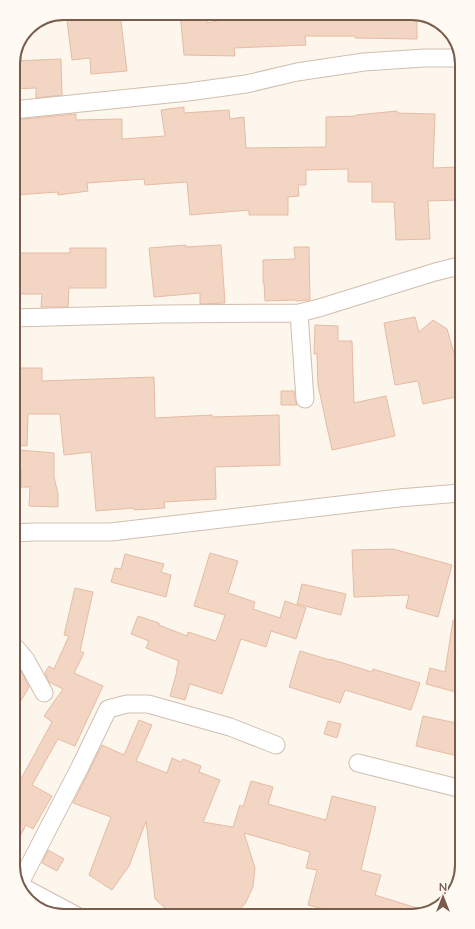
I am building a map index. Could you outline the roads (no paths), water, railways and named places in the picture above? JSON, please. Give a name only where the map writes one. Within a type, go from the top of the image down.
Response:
[{"type":"street","points":[[20,109],[188,92],[246,84],[297,72],[364,62],[424,58],[454,58]]},
{"type":"street","points":[[20,318],[299,312],[319,308],[455,267]]},
{"type":"street","points":[[299,312],[305,398]]},
{"type":"street","points":[[20,533],[111,532],[399,498],[455,493]]},
{"type":"street","points":[[20,653],[26,660],[44,693]]},
{"type":"street","points":[[22,877],[80,767],[108,708],[127,704],[148,704],[230,727],[276,744]]},
{"type":"street","points":[[358,763],[455,787]]},
{"type":"street","points":[[27,889],[64,909]]}]
